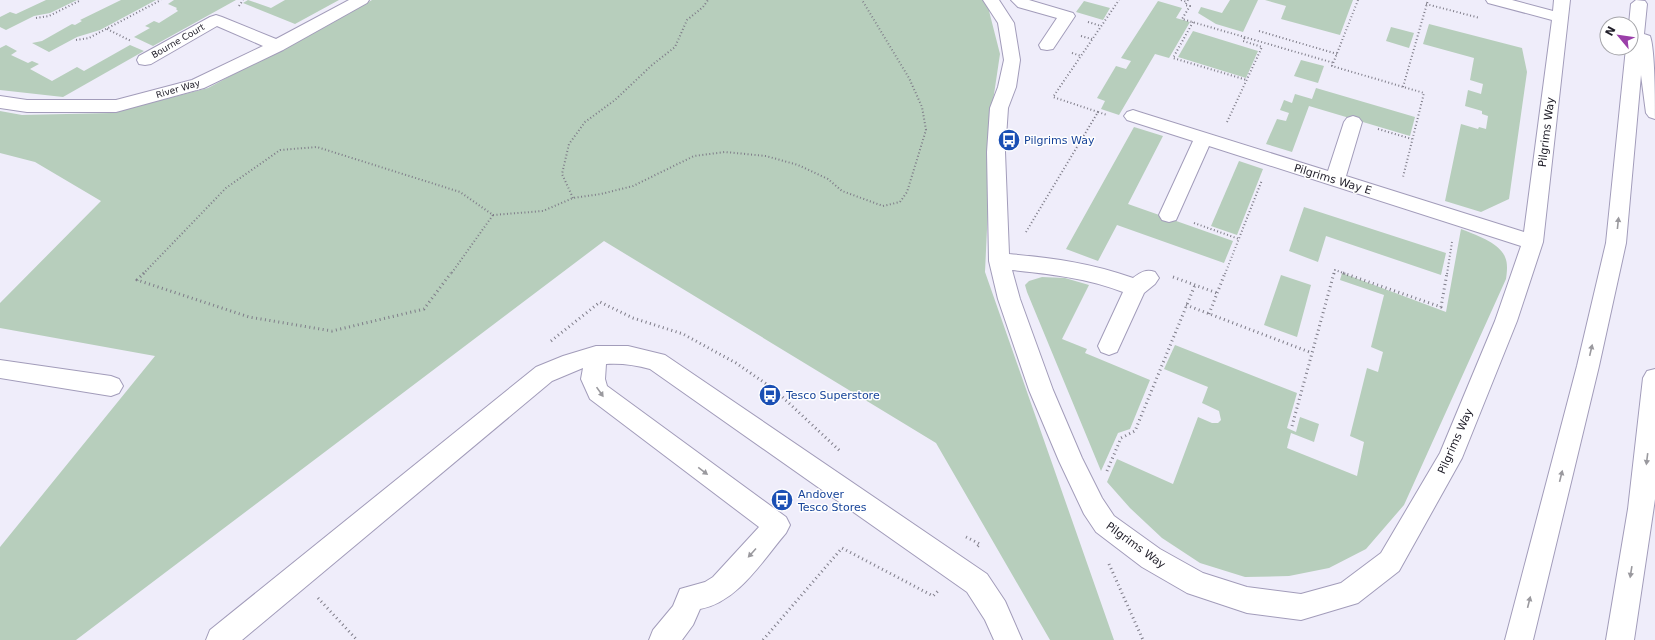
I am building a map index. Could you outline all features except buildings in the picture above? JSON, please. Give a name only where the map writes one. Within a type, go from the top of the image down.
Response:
[{"type":"street","name":"River Way","points":[[0,102],[27,106],[116,106],[198,84],[277,46],[361,0]]},
{"type":"street","name":"Pilgrims Way","points":[[992,0],[1006,23],[1012,60],[1006,87],[999,108],[996,152],[997,234],[999,261],[1010,299],[1041,390],[1071,461],[1099,515],[1151,558],[1196,584],[1247,600],[1301,607],[1348,594],[1390,562],[1450,458],[1506,321],[1533,242],[1561,8]]},
{"type":"street","points":[[1019,0],[1024,4],[1067,16],[1047,46]]},
{"type":"street","points":[[1494,0],[1561,8]]},
{"type":"street","points":[[1639,2],[1655,114]]},
{"type":"street","points":[[1520,640],[1586,373],[1616,244],[1639,2]]},
{"type":"street","name":"Bourne Court","points":[[145,60],[216,20],[277,46]]},
{"type":"street","name":"Pilgrims Way E","points":[[1133,116],[1533,242]]},
{"type":"street","points":[[1335,180],[1352,122]]},
{"type":"street","points":[[1168,215],[1211,140]]},
{"type":"street","points":[[999,261],[1051,266],[1142,283],[1109,346]]},
{"type":"street","points":[[596,355],[593,380],[598,392],[777,525],[723,586],[710,594],[690,598],[688,607],[681,621],[663,640]]},
{"type":"street","points":[[220,640],[544,374],[562,365],[596,355],[632,355],[656,362],[977,583],[989,599],[1002,622],[1008,640]]},
{"type":"street","points":[[0,369],[111,386]]},
{"type":"street","points":[[1620,640],[1637,534],[1655,378]]},
{"type":"path","points":[[36,18],[49,16],[82,0]]},
{"type":"path","points":[[76,40],[89,38],[161,0]]},
{"type":"path","points":[[573,198],[562,174],[569,144],[585,122],[615,100],[652,65],[675,47],[687,20],[704,7],[708,0]]},
{"type":"path","points":[[493,215],[424,309],[332,331],[249,317],[137,280],[226,188],[280,150],[317,146],[460,192],[493,215],[543,211],[573,198],[601,194],[633,186],[694,156],[725,152],[766,156],[798,165],[828,179],[842,191],[883,206],[900,202],[907,192],[926,130],[922,106],[909,78],[862,0]]},
{"type":"path","points":[[997,234],[1023,237],[1098,112],[1053,97],[1119,0]]},
{"type":"path","points":[[1182,0],[1187,1],[1185,5],[1190,6],[1182,18],[1334,63]]},
{"type":"path","points":[[1358,0],[1332,66],[1424,93],[1402,182]]},
{"type":"path","points":[[1402,87],[1428,0]]},
{"type":"path","points":[[1426,4],[1486,20]]},
{"type":"path","points":[[1193,22],[1173,58],[1247,80]]},
{"type":"path","points":[[1259,31],[1337,54]]},
{"type":"path","points":[[1211,140],[1247,80],[1262,47],[1244,41],[1245,37]]},
{"type":"path","points":[[1388,132],[1412,139]]},
{"type":"path","points":[[1209,314],[1270,159]]},
{"type":"path","points":[[1168,215],[1239,239]]},
{"type":"path","points":[[1292,426],[1335,270],[1441,307],[1457,218]]},
{"type":"path","points":[[1142,283],[1152,269],[1217,294]]},
{"type":"path","points":[[1143,640],[1105,556],[1099,515],[1121,438],[1136,431],[1195,285]]},
{"type":"path","points":[[544,346],[600,302],[632,318],[682,334],[736,363],[775,390],[844,454]]},
{"type":"path","points":[[1186,305],[1312,353]]},
{"type":"path","points":[[763,640],[842,548],[933,596],[980,544],[959,533]]},
{"type":"path","points":[[298,576],[357,640]]},
{"type":"green space","points":[[46,0],[77,0],[50,13],[34,16],[6,30],[0,27],[0,17],[10,12],[16,14]]},
{"type":"green space","points":[[121,0],[156,0],[100,30],[77,37],[49,52],[32,43],[42,41],[72,24],[75,25],[82,21],[80,20]]},
{"type":"green space","points":[[174,0],[236,0],[153,46],[134,37],[150,28],[145,26],[154,21],[159,23],[178,11],[176,9],[177,8],[168,4]]},
{"type":"green space","points":[[248,0],[271,8],[285,0],[339,0],[295,24],[243,3]]},
{"type":"green space","points":[[372,0],[984,0],[987,3],[1000,54],[993,101],[985,272],[1114,640],[1050,640],[936,443],[604,241],[76,640],[0,640],[0,547],[155,356],[0,328],[0,303],[101,201],[35,162],[0,153],[0,111],[22,115],[111,113],[208,88]]},
{"type":"green space","points":[[1230,0],[1258,0],[1243,32],[1216,24],[1198,13],[1201,7],[1222,13]]},
{"type":"green space","points":[[1265,0],[1353,0],[1340,35],[1281,19],[1286,6]]},
{"type":"green space","points":[[1084,1],[1110,8],[1103,20],[1076,12]]},
{"type":"green space","points":[[1158,1],[1182,8],[1176,18],[1190,22],[1169,58],[1155,54],[1119,115],[1101,109],[1105,101],[1097,98],[1116,66],[1126,69],[1131,61],[1121,58]]},
{"type":"green space","points":[[1429,24],[1522,48],[1527,72],[1509,199],[1481,212],[1445,201],[1461,124],[1478,129],[1479,127],[1486,129],[1488,116],[1482,114],[1482,111],[1465,106],[1468,90],[1481,94],[1483,84],[1470,80],[1474,58],[1423,44]]},
{"type":"green space","points":[[1391,27],[1414,33],[1409,48],[1386,41]]},
{"type":"green space","points":[[1193,31],[1258,51],[1246,78],[1178,57]]},
{"type":"green space","points":[[6,45],[17,51],[11,55],[28,63],[32,61],[39,64],[30,69],[52,81],[77,67],[84,71],[130,45],[144,51],[63,97],[0,90],[0,48]]},
{"type":"green space","points":[[1301,60],[1324,66],[1318,83],[1294,76]]},
{"type":"green space","points":[[1316,88],[1415,117],[1410,136],[1309,106],[1292,152],[1266,144],[1277,119],[1286,121],[1289,113],[1280,110],[1284,100],[1292,103],[1295,94],[1312,99]]},
{"type":"green space","points":[[1134,127],[1163,136],[1128,204],[1233,241],[1224,263],[1117,225],[1098,261],[1066,249]]},
{"type":"green space","points":[[1239,161],[1263,169],[1237,235],[1211,226]]},
{"type":"green space","points":[[1304,207],[1446,253],[1441,275],[1326,236],[1318,262],[1289,251]]},
{"type":"green space","points":[[1461,229],[1498,247],[1507,262],[1506,279],[1404,505],[1366,549],[1329,568],[1289,576],[1245,577],[1200,563],[1162,538],[1130,508],[1107,482],[1117,459],[1173,484],[1198,417],[1212,423],[1218,423],[1221,420],[1219,411],[1202,403],[1208,387],[1164,369],[1175,345],[1297,393],[1287,428],[1296,432],[1300,417],[1319,424],[1314,442],[1291,433],[1287,448],[1357,476],[1364,442],[1350,436],[1367,368],[1378,372],[1383,352],[1371,347],[1384,295],[1340,280],[1342,273],[1446,312]]},
{"type":"green space","points":[[1281,275],[1311,285],[1297,337],[1264,325]]},
{"type":"green space","points":[[1042,277],[1065,278],[1089,285],[1062,339],[1087,349],[1085,353],[1150,380],[1130,429],[1118,433],[1101,471],[1027,292],[1025,285],[1029,281]]},
{"type":"place","name":"Pilgrims Way","points":[[1009,140]]},
{"type":"place","name":"Tesco Superstore","points":[[770,395]]},
{"type":"place","name":"Andover Tesco Stores","points":[[782,500]]}]
